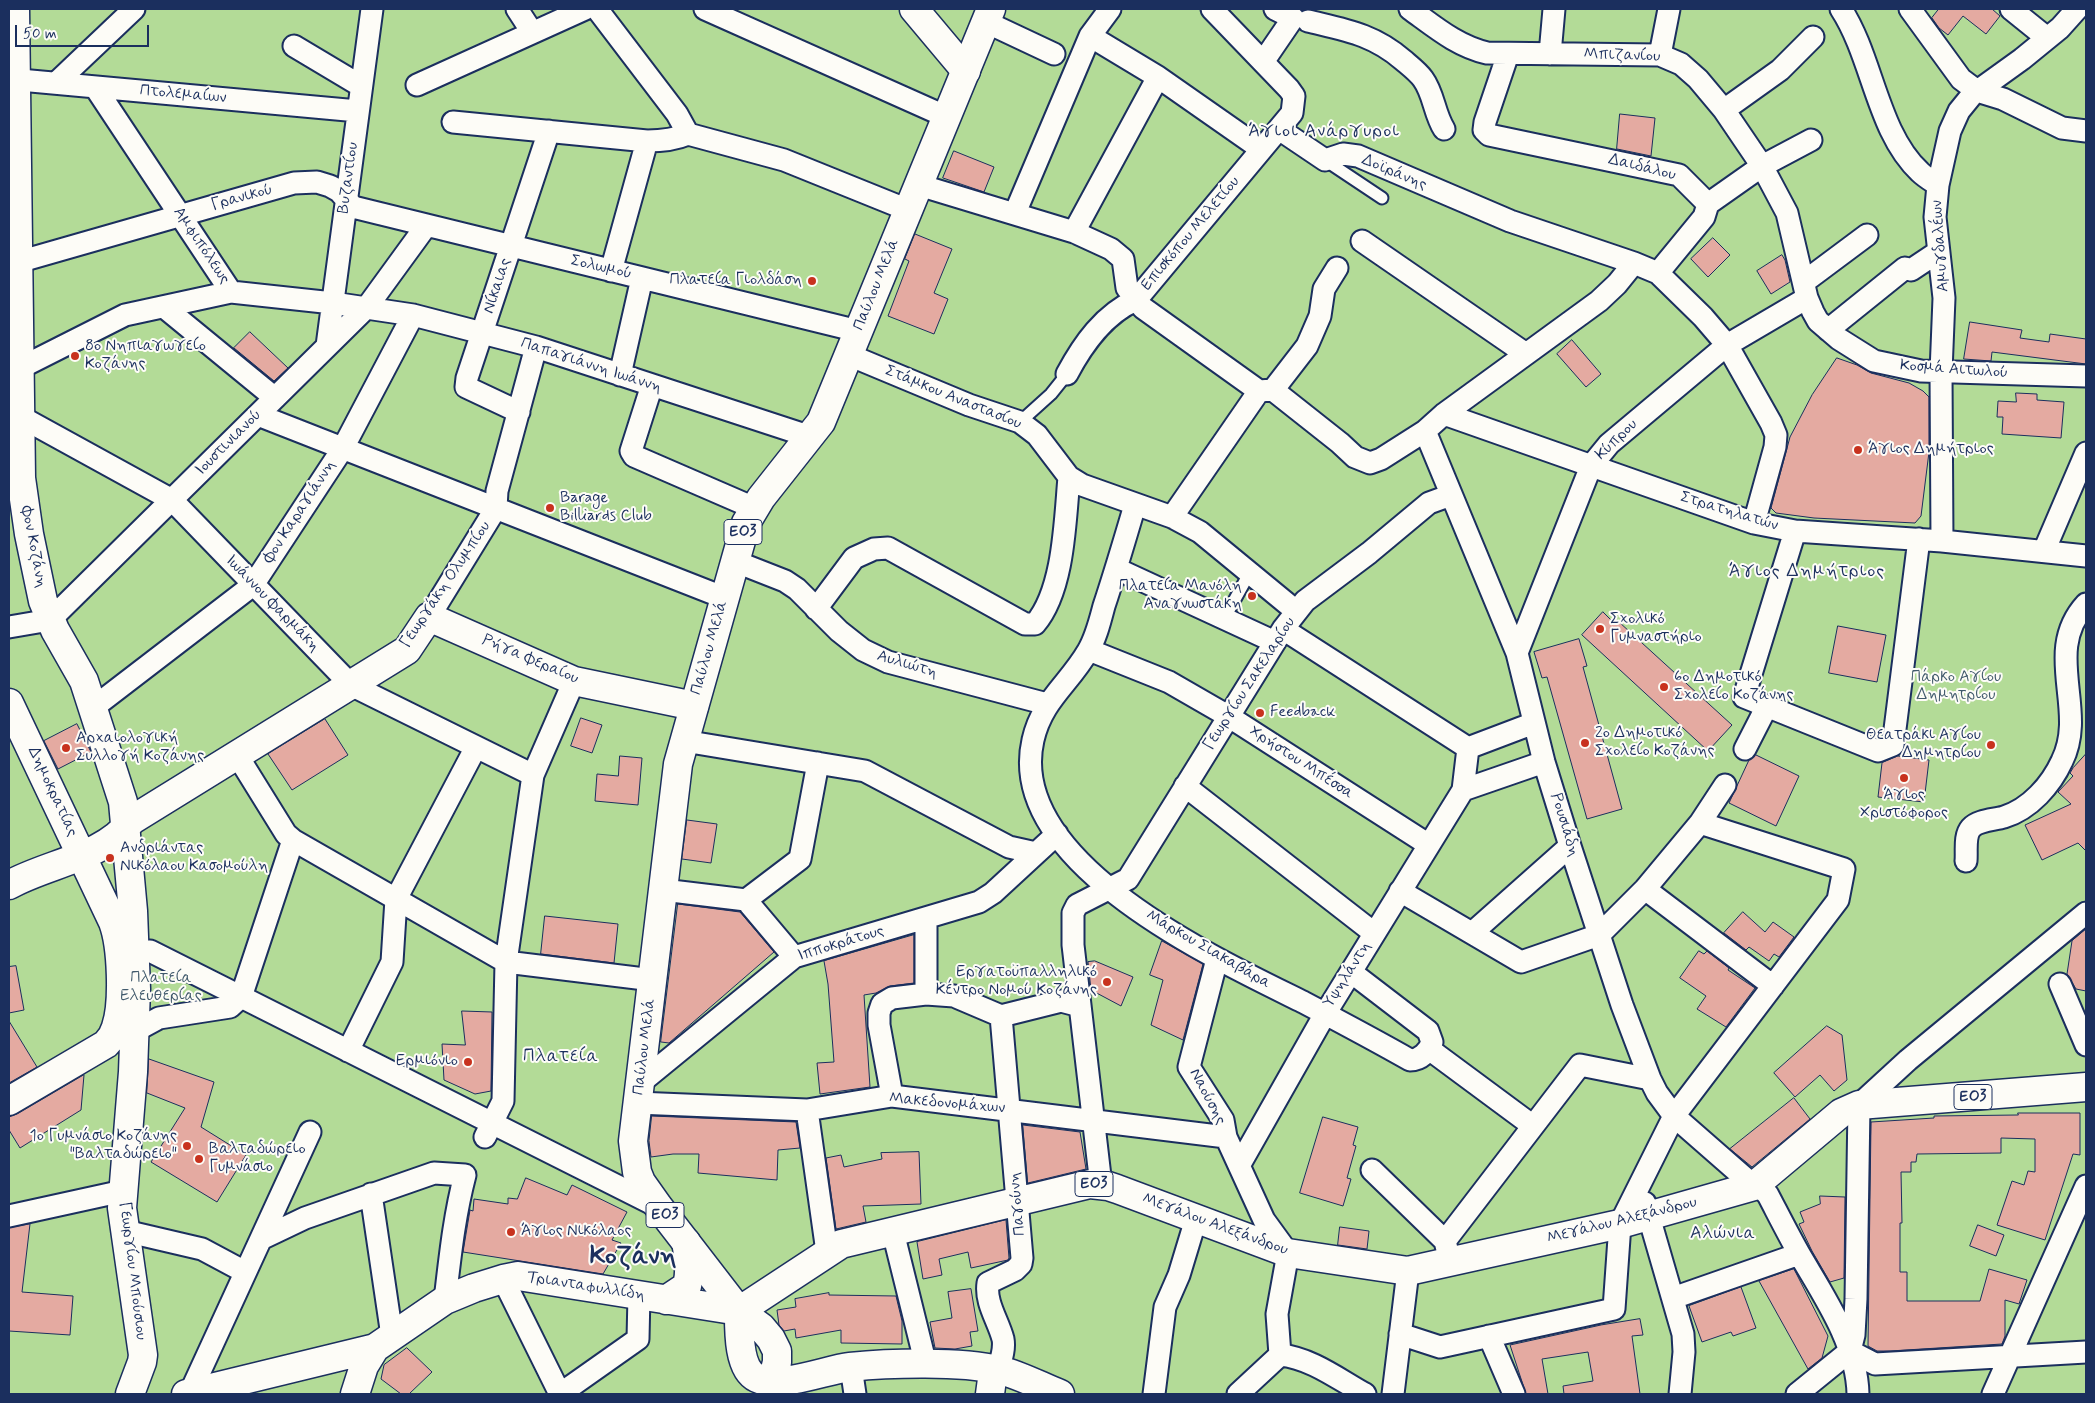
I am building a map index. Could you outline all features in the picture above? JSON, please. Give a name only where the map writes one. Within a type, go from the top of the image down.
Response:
[{"type":"main road","name":"Φον Κοζάνη","points":[[15,9],[12,79],[18,262],[21,478],[25,509],[43,601],[50,620],[84,681],[94,707],[119,784],[126,828]]},
{"type":"main road","points":[[914,9],[966,71]]},
{"type":"main road","name":"Παύλου Μελά","points":[[739,1311],[641,1182],[634,1158],[633,1141],[674,788],[684,741],[742,534],[754,508],[822,422],[988,15]]},
{"type":"main road","name":"Ρήγα Φεραίου","points":[[429,617],[574,681],[694,706]]},
{"type":"main road","name":"Γεωργάκη Ολυμπίου","points":[[126,828],[132,820],[407,650],[429,617]]},
{"type":"main road","name":"Δημοκρατίας","points":[[9,706],[81,855]]},
{"type":"main road","points":[[9,885],[108,842],[126,828]]},
{"type":"main road","points":[[106,1044],[135,1043],[135,952],[126,828]]},
{"type":"main road","points":[[9,1101],[106,1044],[116,1028],[119,1014],[120,972],[118,941],[113,922],[81,855]]},
{"type":"main road","name":"Γεωργίου Μπούσιου","points":[[135,1043],[122,1208],[143,1355],[135,1383]]},
{"type":"main road","name":"ΕΟ3","points":[[1860,1106],[2086,1087]]},
{"type":"main road","name":"Μεγάλου Αλεξάνδρου","points":[[739,1311],[826,1252],[848,1242],[1090,1184],[1117,1189],[1288,1253],[1408,1272],[1448,1251],[1620,1224],[1754,1186],[1841,1112],[1860,1106]]},
{"type":"main road","points":[[666,1300],[687,1286],[690,1263],[686,1242]]},
{"type":"main road","name":"Τριανταφυλλίδη","points":[[188,1394],[384,1342],[445,1300],[503,1279],[518,1276],[739,1311]]},
{"type":"main road","points":[[739,1311],[739,1337],[753,1385],[851,1367],[926,1365],[994,1382],[1060,1394]]},
{"type":"main road","points":[[355,1394],[364,1366],[384,1342]]},
{"type":"main road","points":[[135,1383],[146,1386],[156,1394]]},
{"type":"street","points":[[56,83],[134,9]]},
{"type":"street","name":"Βυζαντίου","points":[[328,346],[332,303],[372,9]]},
{"type":"street","points":[[517,9],[532,32]]},
{"type":"street","points":[[416,85],[585,9]]},
{"type":"street","points":[[597,9],[676,114],[688,134]]},
{"type":"street","points":[[705,9],[947,117]]},
{"type":"street","points":[[1015,213],[1090,36],[1110,9]]},
{"type":"street","points":[[1212,9],[1294,96],[1292,113],[1279,129],[1325,160]]},
{"type":"street","name":"Μπιζανίου","points":[[1410,9],[1453,40],[1472,50],[1508,54],[1660,55],[1681,64],[1698,79],[1724,110],[1762,166],[1787,213],[1806,290]]},
{"type":"street","points":[[1430,9],[1453,40]]},
{"type":"street","points":[[1550,54],[1554,9]]},
{"type":"street","points":[[1660,55],[1669,9]]},
{"type":"street","points":[[1841,9],[1863,53],[1897,142],[1919,171],[1938,185]]},
{"type":"street","points":[[2011,9],[2047,38]]},
{"type":"street","name":"Αμυγδαλέων","points":[[1942,541],[1941,372],[1944,298],[1936,217],[1938,185],[1950,130],[1959,111],[1977,91],[2047,38],[2077,9]]},
{"type":"street","points":[[1916,11],[1925,31],[1961,79],[1977,91],[2003,98],[2062,128],[2086,131]]},
{"type":"street","points":[[988,15],[1054,54]]},
{"type":"street","points":[[1263,62],[1292,16],[1361,34],[1388,48],[1424,80],[1430,92],[1437,117],[1444,128]]},
{"type":"street","points":[[1090,36],[1158,78],[1261,150]]},
{"type":"street","points":[[1724,110],[1780,70],[1813,37]]},
{"type":"street","points":[[294,46],[362,86]]},
{"type":"street","name":"Δαιδάλου","points":[[1508,54],[1485,122],[1484,130],[1489,135],[1679,174],[1708,204]]},
{"type":"street","points":[[1074,232],[1158,78]]},
{"type":"street","name":"Πτολεμαίων","points":[[12,79],[358,111]]},
{"type":"street","name":"Αμφιπόλεως","points":[[95,87],[232,292],[367,307]]},
{"type":"street","points":[[453,122],[647,141],[677,139],[688,134],[784,160],[908,210]]},
{"type":"street","name":"Επισκόπου Μελετίου","points":[[1067,374],[1077,355],[1096,331],[1124,305],[1136,300],[1279,129]]},
{"type":"street","name":"Νίκαιας","points":[[519,412],[466,386],[549,131]]},
{"type":"street","points":[[1754,523],[1775,447],[1776,434],[1728,346],[1703,317],[1658,273],[1704,217],[1708,204],[1762,166],[1811,140]]},
{"type":"street","points":[[611,271],[647,141]]},
{"type":"street","name":"Δοϊράνης","points":[[1325,160],[1342,154],[1358,156],[1510,221],[1658,273]]},
{"type":"street","name":"Γρανικού","points":[[18,262],[294,183],[317,182],[330,186],[339,191],[346,201]]},
{"type":"street","points":[[919,185],[1074,232],[1112,249],[1123,259],[1127,288],[1143,308],[1340,443],[1355,457],[1370,463],[1381,459],[1425,431],[1444,414],[1599,301],[1617,284],[1634,263]]},
{"type":"street","name":"Σολωμού","points":[[346,201],[353,207],[426,226],[642,278],[853,343]]},
{"type":"street","name":"Ιουστινιανού","points":[[50,620],[367,307],[426,226]]},
{"type":"street","name":"Κύπρου","points":[[1517,653],[1591,466],[1610,444],[1728,346],[1806,290],[1867,235]]},
{"type":"street","points":[[1362,241],[1526,354]]},
{"type":"street","points":[[1828,330],[1905,268],[1911,270],[1938,252]]},
{"type":"street","points":[[1172,517],[1266,391],[1307,346],[1320,316],[1324,289],[1336,268]]},
{"type":"street","points":[[620,374],[642,278]]},
{"type":"street","name":"Κοσμά Αιτωλού","points":[[1806,290],[1818,320],[1838,340],[1874,360],[1896,367],[1941,372],[2086,376]]},
{"type":"street","points":[[20,368],[125,315],[232,292]]},
{"type":"street","points":[[164,307],[275,398]]},
{"type":"street","name":"Παπαγιάννη Ιωάννη","points":[[367,307],[413,315],[536,347],[811,438]]},
{"type":"street","name":"Φον Καραγιάννη","points":[[94,707],[253,585],[343,448],[413,315]]},
{"type":"street","name":"Στάμκου Αναστασίου","points":[[853,343],[969,405],[1020,422],[1037,435],[1069,477],[1082,485],[1172,517],[1200,532],[1296,611]]},
{"type":"street","name":"Γεωργάκη Ολυμπίου","points":[[429,617],[496,508],[497,491],[536,347]]},
{"type":"street","points":[[652,385],[631,451],[634,456],[754,508]]},
{"type":"street","name":"Στρατηλατών","points":[[1444,414],[1754,523],[1795,531],[1919,539],[2086,556]]},
{"type":"street","points":[[258,415],[725,598]]},
{"type":"street","name":"Ιωάννου Φαρμάκη","points":[[21,417],[172,500],[351,685],[533,775]]},
{"type":"street","name":"Ρουσιάδη","points":[[1425,431],[1517,653],[1544,762],[1570,846],[1622,1005],[1650,1079],[1657,1093],[1674,1116],[1754,1186],[1761,1187],[1768,1195],[1830,1307],[1850,1351],[1858,1386]]},
{"type":"street","points":[[2044,551],[2086,453]]},
{"type":"street","points":[[816,609],[854,558],[874,549],[888,548],[1025,624],[1035,624],[1040,618],[1056,578],[1064,538],[1069,477]]},
{"type":"street","name":"Γεωργίου Σακελαρίου","points":[[1101,1185],[1073,945],[1073,913],[1077,905],[1128,879],[1279,635],[1305,601],[1369,553],[1429,503],[1451,495]]},
{"type":"street","name":"Μάρκου Σιακαβάρα","points":[[1135,504],[1117,569],[1089,650],[1047,704],[1038,721],[1030,766],[1035,797],[1057,834],[1109,890],[1160,927],[1410,1060],[1415,1060],[1429,1050]]},
{"type":"street","points":[[1795,531],[1744,697],[1878,750],[1893,745],[1919,539]]},
{"type":"street","name":"Αυλιώτη","points":[[734,561],[785,581],[797,589],[816,609],[863,650],[888,662],[1047,704]]},
{"type":"street","points":[[1117,569],[1224,619],[1279,635],[1468,748],[1534,723]]},
{"type":"street","points":[[1966,861],[1967,838],[1972,828],[1980,822],[2006,817],[2046,789],[2064,759],[2070,723],[2065,657],[2066,642],[2071,626],[2086,604]]},
{"type":"street","points":[[9,627],[50,620]]},
{"type":"street","name":"Χρήστου Μπέσσα","points":[[1089,650],[1169,682],[1228,716],[1429,845]]},
{"type":"street","points":[[488,1130],[503,1100],[506,962],[533,775],[574,681]]},
{"type":"street","points":[[1745,749],[1767,706]]},
{"type":"street","points":[[684,741],[865,771],[1009,847],[1036,853]]},
{"type":"street","points":[[348,1051],[392,962],[396,899],[476,748]]},
{"type":"street","name":"Υψηλάντη","points":[[1240,1164],[1324,1014],[1463,790],[1468,748]]},
{"type":"street","points":[[237,755],[286,834],[506,962],[653,980]]},
{"type":"street","points":[[1463,790],[1544,762]]},
{"type":"street","points":[[746,900],[800,859],[818,763]]},
{"type":"street","points":[[1400,891],[1521,962],[1599,935],[1645,889],[1700,823],[1725,785]]},
{"type":"street","points":[[1185,786],[1374,933]]},
{"type":"street","points":[[1400,1334],[1440,1347],[1614,1309],[1620,1224],[1674,1116],[1838,900],[1844,869],[1700,823]]},
{"type":"street","name":"Ιπποκράτους","points":[[639,1093],[794,957],[979,902],[993,893],[1057,834]]},
{"type":"street","points":[[135,1043],[159,1018],[230,1007],[240,997],[294,840]]},
{"type":"street","points":[[1472,933],[1570,846]]},
{"type":"street","points":[[1645,889],[1773,986]]},
{"type":"street","points":[[663,890],[746,900],[794,957]]},
{"type":"street","points":[[1796,1394],[1850,1351],[1854,1335],[1860,1106],[1908,1060],[2086,912]]},
{"type":"street","points":[[926,918],[926,994]]},
{"type":"street","points":[[135,952],[150,951],[348,1051],[488,1130],[658,1206]]},
{"type":"street","name":"Ναούσης","points":[[1217,959],[1188,1067],[1223,1120],[1226,1137],[1264,1220],[1288,1253]]},
{"type":"street","points":[[1350,972],[1428,1031],[1432,1042],[1429,1050],[1533,1126]]},
{"type":"street","points":[[2060,984],[2086,1045]]},
{"type":"street","points":[[892,1096],[879,1025],[879,1013],[882,1004],[892,998],[926,994],[954,996],[1001,1016],[1061,1000],[1080,1006]]},
{"type":"street","name":"Παγούνη","points":[[994,1382],[1002,1359],[1003,1340],[987,1291],[988,1283],[1015,1270],[1021,1264],[1022,1249],[1001,1016]]},
{"type":"street","points":[[1372,1170],[1448,1251],[1533,1126],[1580,1065],[1650,1079]]},
{"type":"street","name":"Μακεδονομάχων","points":[[639,1093],[807,1110],[892,1096],[1226,1137]]},
{"type":"street","points":[[807,1110],[826,1252]]},
{"type":"street","points":[[188,1394],[310,1132]]},
{"type":"street","points":[[261,1238],[305,1218],[434,1173],[465,1176],[454,1229],[445,1300]]},
{"type":"street","points":[[1640,1184],[1683,1334],[1684,1352],[1680,1394]]},
{"type":"street","points":[[1993,1394],[2086,1186]]},
{"type":"street","points":[[9,1216],[123,1191]]},
{"type":"street","points":[[371,1194],[384,1342]]},
{"type":"street","points":[[1154,1394],[1165,1306],[1179,1275],[1196,1219]]},
{"type":"street","points":[[125,1232],[202,1250],[245,1272]]},
{"type":"street","points":[[893,1232],[926,1365]]},
{"type":"street","points":[[1280,1355],[1277,1314],[1288,1253]]},
{"type":"street","points":[[1673,1298],[1799,1254]]},
{"type":"street","points":[[1393,1394],[1408,1272]]},
{"type":"street","points":[[503,1279],[560,1394],[638,1339],[638,1295]]},
{"type":"street","points":[[1489,1336],[1514,1394]]},
{"type":"street","points":[[1850,1351],[1875,1364]]},
{"type":"street","points":[[1858,1386],[1866,1367],[1875,1364],[2086,1352]]},
{"type":"street","points":[[1238,1394],[1280,1355],[1291,1356],[1309,1363],[1365,1394]]},
{"type":"street","points":[[851,1367],[855,1394]]},
{"type":"lane","points":[[1325,160],[1382,198]]},
{"type":"lane","name":"Επισκόπου Μελετίου","points":[[1020,422],[1051,394],[1067,374]]},
{"type":"lane","points":[[1224,619],[1250,572]]},
{"type":"green space","points":[[9,9],[2086,9],[2086,1394],[9,1394]]},
{"type":"building","points":[[1939,9],[1992,9],[2000,16],[1986,34],[1963,16],[1948,35],[1939,28],[1932,18]]},
{"type":"building","points":[[1620,114],[1655,118],[1651,156],[1617,149]]},
{"type":"building","points":[[954,151],[994,167],[984,192],[943,178]]},
{"type":"building","points":[[915,234],[952,249],[934,293],[948,299],[934,334],[888,316],[909,261],[905,259]]},
{"type":"building","points":[[1713,238],[1730,255],[1708,277],[1691,259]]},
{"type":"building","points":[[1782,255],[1790,282],[1771,294],[1757,271]]},
{"type":"building","points":[[1970,322],[2022,330],[2020,338],[2049,342],[2050,334],[2086,339],[2086,364],[1992,352],[1991,361],[1964,359]]},
{"type":"building","points":[[250,332],[288,368],[274,381],[234,348]]},
{"type":"building","points":[[1572,340],[1601,374],[1586,387],[1557,354]]},
{"type":"building","name":"Άγιος Δημήτριος","points":[[1837,358],[1857,365],[1871,373],[1909,383],[1929,397],[1929,452],[1921,516],[1915,523],[1814,518],[1776,513],[1771,508],[1790,437],[1812,395]]},
{"type":"building","points":[[2016,393],[2037,394],[2037,400],[2064,402],[2061,438],[2002,434],[2003,417],[1997,417],[1998,401],[2016,402]]},
{"type":"building","name":"6ο Δημοτικό Σχολείο Κοζάνης","points":[[1603,612],[1616,625],[1619,622],[1732,725],[1708,751],[1582,635]]},
{"type":"building","points":[[1838,626],[1886,635],[1877,682],[1829,673]]},
{"type":"building","name":"2ο Δημοτικό Σχολείο Κοζάνης","points":[[1579,639],[1587,666],[1583,667],[1622,809],[1587,819],[1547,677],[1542,678],[1534,652]]},
{"type":"building","points":[[581,718],[602,725],[592,753],[571,746]]},
{"type":"building","points":[[325,719],[348,755],[292,790],[268,754]]},
{"type":"building","name":"Αρχαιολογική Συλλογή Κοζάνης","points":[[77,724],[91,752],[58,769],[44,741]]},
{"type":"building","points":[[2086,754],[2086,851],[2078,843],[2042,860],[2025,825],[2071,804],[2058,792],[2073,776],[2070,773]]},
{"type":"building","points":[[1756,755],[1799,776],[1776,826],[1729,803],[1749,760]]},
{"type":"building","points":[[620,756],[642,758],[638,805],[595,801],[597,774],[618,776]]},
{"type":"building","name":"Άγιος Χριστόφορος","points":[[1898,756],[1929,760],[1924,802],[1878,797],[1882,763]]},
{"type":"building","points":[[687,820],[717,824],[711,863],[682,859]]},
{"type":"building","points":[[678,904],[740,912],[774,952],[669,1043],[661,1042]]},
{"type":"building","points":[[1743,912],[1765,932],[1773,922],[1794,937],[1779,957],[1774,954],[1769,961],[1749,947],[1746,950],[1724,933]]},
{"type":"building","points":[[545,916],[618,924],[614,963],[541,954]]},
{"type":"building","points":[[2086,929],[2086,991],[2076,989],[2067,974],[2072,941]]},
{"type":"building","points":[[914,935],[914,983],[890,986],[876,993],[864,995],[870,1087],[820,1094],[817,1063],[834,1062],[828,984],[824,961]]},
{"type":"building","points":[[1162,941],[1203,964],[1183,1040],[1151,1025],[1163,980],[1150,975]]},
{"type":"building","points":[[1699,951],[1704,954],[1707,951],[1729,968],[1728,970],[1755,988],[1726,1027],[1697,1009],[1706,996],[1680,978]]},
{"type":"building","name":"Εργατοϋπαλληλικό Κέντρο Νομού Κοζάνης","points":[[1095,961],[1133,977],[1121,1006],[1091,990],[1088,962]]},
{"type":"building","points":[[16,966],[24,1010],[9,1013],[9,967]]},
{"type":"building","name":"Ερμιόνιο","points":[[462,1011],[492,1012],[491,1091],[475,1094],[444,1080],[442,1044],[465,1045]]},
{"type":"building","points":[[9,1021],[37,1067],[9,1083]]},
{"type":"building","points":[[1827,1026],[1842,1035],[1847,1080],[1834,1091],[1820,1075],[1795,1097],[1774,1073]]},
{"type":"building","name":"Βαλταδώρειο Γυμνάσιο","points":[[149,1059],[214,1082],[201,1127],[246,1155],[217,1202],[151,1162],[185,1108],[147,1093]]},
{"type":"building","points":[[84,1075],[81,1110],[20,1148],[9,1130],[9,1117]]},
{"type":"building","points":[[1794,1098],[1810,1119],[1752,1167],[1730,1149]]},
{"type":"building","points":[[2018,1113],[2080,1113],[2080,1155],[2073,1154],[2045,1240],[1997,1225],[2012,1181],[2024,1185],[2028,1171],[2035,1172],[2035,1139],[2001,1138],[2001,1153],[1917,1154],[1916,1162],[1911,1162],[1911,1172],[1901,1172],[1902,1223],[1900,1223],[1900,1272],[1907,1272],[1907,1301],[1980,1301],[1989,1269],[2027,1280],[2019,1304],[2005,1300],[2005,1336],[2002,1344],[1890,1351],[1877,1351],[1868,1346],[1871,1122],[1934,1118],[1934,1116],[2018,1115]]},
{"type":"building","points":[[652,1116],[796,1122],[800,1148],[778,1150],[777,1180],[698,1173],[699,1154],[673,1154],[651,1157],[649,1141]]},
{"type":"building","points":[[1323,1117],[1358,1127],[1353,1145],[1356,1146],[1347,1178],[1351,1179],[1343,1206],[1300,1193]]},
{"type":"building","points":[[1023,1125],[1080,1132],[1086,1169],[1028,1183]]},
{"type":"building","points":[[919,1152],[921,1204],[863,1206],[866,1222],[836,1229],[826,1158],[841,1155],[844,1167],[882,1159],[881,1153]]},
{"type":"building","points":[[526,1178],[567,1195],[572,1185],[627,1212],[612,1240],[621,1243],[603,1274],[463,1252],[470,1210],[473,1211],[474,1199],[508,1204],[508,1198],[517,1199]]},
{"type":"building","points":[[1820,1196],[1845,1197],[1844,1278],[1830,1282],[1799,1224],[1804,1222],[1800,1212],[1820,1204]]},
{"type":"building","points":[[1006,1220],[1008,1260],[971,1268],[968,1252],[939,1259],[942,1275],[923,1279],[917,1242]]},
{"type":"building","points":[[30,1224],[22,1292],[73,1296],[70,1335],[9,1331],[9,1228]]},
{"type":"building","points":[[1978,1225],[2004,1235],[1996,1256],[1970,1246]]},
{"type":"building","points":[[1340,1227],[1369,1231],[1367,1249],[1338,1245]]},
{"type":"building","points":[[1794,1269],[1828,1336],[1822,1358],[1808,1369],[1759,1281]]},
{"type":"building","points":[[1741,1287],[1756,1328],[1733,1336],[1731,1332],[1702,1342],[1689,1306]]},
{"type":"building","points":[[971,1289],[978,1331],[970,1332],[972,1346],[955,1349],[935,1348],[930,1322],[952,1318],[948,1292]]},
{"type":"building","points":[[829,1293],[829,1295],[896,1296],[902,1321],[902,1344],[841,1343],[841,1330],[796,1338],[795,1329],[784,1331],[779,1325],[777,1310],[796,1307],[795,1299]]},
{"type":"building","points":[[1640,1319],[1643,1335],[1632,1336],[1640,1394],[1564,1394],[1563,1386],[1593,1381],[1588,1352],[1542,1359],[1548,1394],[1526,1394],[1510,1345],[1601,1325]]},
{"type":"building","points":[[407,1348],[432,1372],[409,1394],[401,1394],[381,1379],[384,1365]]},
{"type":"place","name":"Πλατεία Γιολδάση","points":[[812,281]]},
{"type":"place","name":"8ο Νηπιαγωγείο Κοζάνης","points":[[75,356]]},
{"type":"place","name":"Άγιος Δημήτριος","points":[[1858,450]]},
{"type":"place","name":"Barage Billiards Club","points":[[550,508]]},
{"type":"place","name":"Πλατεία Μανόλη Αναγνωστάκη","points":[[1252,596]]},
{"type":"place","name":"Σχολικό Γυμναστήριο","points":[[1600,629]]},
{"type":"place","name":"6ο Δημοτικό Σχολείο Κοζάνης","points":[[1664,687]]},
{"type":"place","name":"Feedback","points":[[1260,713]]},
{"type":"place","name":"2ο Δημοτικό Σχολείο Κοζάνης","points":[[1585,743]]},
{"type":"place","name":"Θεατράκι Αγίου Δημητρίου","points":[[1991,745]]},
{"type":"place","name":"Αρχαιολογική Συλλογή Κοζάνης","points":[[66,748]]},
{"type":"place","name":"Άγιος Χριστόφορος","points":[[1904,778]]},
{"type":"place","name":"Ανδριάντας Νικόλαου Κασομούλη","points":[[110,858]]},
{"type":"place","name":"Εργατοϋπαλληλικό Κέντρο Νομού Κοζάνης","points":[[1107,982]]},
{"type":"place","name":"Ερμιόνιο","points":[[468,1062]]},
{"type":"place","name":"1ο Γυμνάσιο Κοζάνης \"Βαλταδώρειο\"","points":[[187,1146]]},
{"type":"place","name":"Βαλταδώρειο Γυμνάσιο","points":[[199,1159]]},
{"type":"place","name":"Άγιος Νικόλαος","points":[[511,1232]]},
{"type":"district","name":"Άγιοι Ανάργυροι","points":[[1324,132]]},
{"type":"district","name":"Άγιος Δημήτριος","points":[[1807,572]]},
{"type":"district","name":"Πλατεία","points":[[561,1057]]},
{"type":"district","name":"Αλώνια","points":[[1723,1234]]},
{"type":"district","name":"Κοζάνη","points":[[633,1258]]},
{"type":"park label","name":"Πάρκο Αγίου Δημητρίου","points":[[1956,687]]},
{"type":"park label","name":"Πλατεία Ελευθερίας","points":[[161,988]]}]
